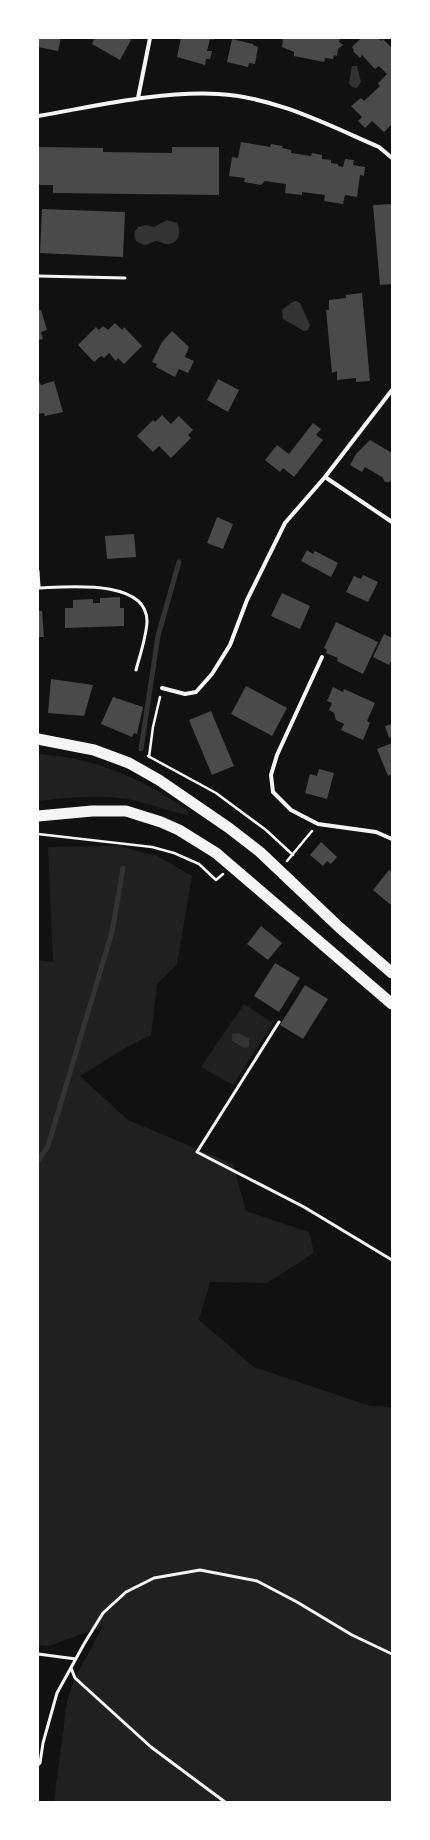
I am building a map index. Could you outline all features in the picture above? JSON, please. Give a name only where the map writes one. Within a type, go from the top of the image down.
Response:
[{"type":"highway","points":[[38,739],[94,750],[129,763],[158,780],[229,828],[260,852],[340,928],[392,973]]},
{"type":"highway","points":[[38,816],[92,811],[126,812],[162,822],[179,830],[216,853],[392,1004]]},
{"type":"street","points":[[138,98],[150,38]]},
{"type":"street","points":[[38,116],[138,98],[189,94],[220,94],[286,108],[379,147],[392,158]]},
{"type":"street","points":[[162,688],[185,694],[196,692],[212,674],[230,645],[247,600],[285,523],[325,477],[392,390]]},
{"type":"street","points":[[325,477],[392,522]]},
{"type":"street","points":[[322,657],[277,755],[271,775],[273,792],[291,810],[318,824],[376,832],[392,838]]},
{"type":"lane","points":[[38,276],[125,278]]},
{"type":"lane","points":[[38,571],[38,588],[110,588],[125,592],[138,601],[145,610],[147,622],[136,670]]},
{"type":"lane","points":[[278,1022],[197,1152],[304,1208],[392,1260]]},
{"type":"lane","points":[[38,1765],[40,1763],[43,1743],[58,1693],[76,1658],[103,1613],[126,1592],[154,1578],[200,1570],[257,1581],[297,1602],[352,1635],[392,1654]]},
{"type":"lane","points":[[38,1654],[76,1658]]},
{"type":"lane","points":[[71,1668],[75,1678],[151,1747],[224,1802]]},
{"type":"path","points":[[158,780],[148,756],[162,688]]},
{"type":"path","points":[[148,756],[216,793],[266,830],[293,855]]},
{"type":"path","points":[[277,869],[293,855],[318,824]]},
{"type":"path","points":[[38,834],[152,847],[174,853],[199,864],[216,880]]},
{"type":"shaded area","points":[[352,66],[357,66],[361,82],[357,88],[352,87],[349,83]]},
{"type":"shaded area","points":[[167,220],[177,223],[179,234],[177,240],[170,244],[157,241],[144,245],[136,241],[134,233],[138,227],[147,225],[154,227]]},
{"type":"shaded area","points":[[296,301],[300,303],[310,325],[308,330],[304,331],[283,319],[282,310],[292,302]]},
{"type":"shaded area","points":[[38,754],[78,760],[118,772],[155,789],[189,812],[188,815],[137,801],[112,797],[75,797],[38,801]]},
{"type":"shaded area","points":[[118,846],[157,856],[192,876],[177,964],[157,984],[151,1035],[120,1051],[80,1076],[128,1120],[233,1164],[246,1211],[309,1232],[314,1253],[267,1283],[210,1282],[199,1320],[254,1367],[370,1406],[392,1407],[392,1802],[54,1802],[67,1701],[75,1678],[103,1626],[49,1646],[38,1645],[38,960],[53,962],[48,847]]},
{"type":"shaded area","points":[[244,1004],[273,1023],[233,1085],[201,1067]]},
{"type":"shaded area","points":[[239,1033],[249,1039],[249,1047],[244,1048],[232,1041],[232,1034]]},
{"type":"building","points":[[38,38],[61,38],[58,51],[38,47]]},
{"type":"building","points":[[95,38],[128,38],[131,40],[120,60],[92,44]]},
{"type":"building","points":[[181,38],[214,38],[214,40],[210,39],[207,51],[212,51],[210,59],[206,59],[205,65],[177,57]]},
{"type":"building","points":[[283,38],[340,38],[339,42],[343,45],[338,49],[337,56],[334,55],[333,59],[325,58],[324,62],[294,56],[294,52],[282,47]]},
{"type":"building","points":[[361,38],[378,38],[381,41],[383,39],[392,48],[392,124],[384,132],[372,121],[365,128],[358,121],[362,117],[351,106],[361,98],[364,101],[380,86],[378,83],[387,74],[379,66],[375,69],[362,55],[360,58],[353,51],[354,50],[352,47]]},
{"type":"building","points":[[232,39],[253,44],[258,47],[255,64],[249,63],[248,67],[227,62]]},
{"type":"building","points":[[241,142],[270,147],[271,144],[283,146],[282,148],[291,150],[291,153],[311,156],[312,153],[322,155],[322,159],[331,160],[331,163],[338,164],[338,166],[343,167],[345,159],[354,160],[353,165],[365,167],[364,176],[360,175],[357,197],[345,195],[343,204],[324,201],[325,195],[302,192],[302,195],[285,193],[286,184],[265,181],[261,185],[244,182],[245,178],[229,176],[232,157],[238,158]]},
{"type":"building","points":[[38,147],[103,148],[103,152],[172,153],[172,147],[219,147],[219,195],[53,193],[53,185],[38,185]]},
{"type":"building","points":[[392,204],[392,284],[380,285],[373,205]]},
{"type":"building","points":[[42,209],[125,212],[123,257],[40,253]]},
{"type":"building","points":[[362,293],[370,381],[356,382],[356,378],[337,380],[337,371],[332,373],[326,310],[329,310],[329,300],[346,298],[346,295]]},
{"type":"building","points":[[38,310],[41,310],[47,330],[41,332],[43,339],[38,340]]},
{"type":"building","points":[[115,323],[122,330],[124,327],[142,346],[124,364],[118,358],[116,361],[109,353],[104,358],[101,356],[94,362],[78,345],[96,327],[99,330],[103,326],[108,330]]},
{"type":"building","points":[[172,331],[189,347],[185,357],[194,361],[188,373],[179,369],[175,377],[156,367],[157,364],[152,362],[162,342]]},
{"type":"building","points":[[218,379],[239,390],[228,412],[207,400]]},
{"type":"building","points":[[38,381],[41,385],[54,381],[63,412],[45,416],[44,413],[38,414]]},
{"type":"building","points":[[162,415],[171,424],[179,416],[193,430],[188,435],[191,438],[171,458],[159,446],[153,452],[137,436],[153,420],[155,422]]},
{"type":"building","points":[[313,423],[321,429],[316,435],[323,440],[294,477],[283,468],[280,472],[265,460],[277,445],[289,454]]},
{"type":"building","points":[[370,440],[392,453],[392,480],[389,482],[385,482],[382,477],[365,467],[362,472],[350,465],[356,454]]},
{"type":"building","points":[[217,517],[233,524],[223,549],[207,543]]},
{"type":"building","points":[[134,534],[136,557],[107,559],[105,536]]},
{"type":"building","points":[[307,550],[313,554],[315,551],[338,563],[331,577],[301,561]]},
{"type":"building","points":[[363,575],[378,582],[368,602],[346,592],[354,576],[361,579]]},
{"type":"building","points":[[282,593],[310,606],[300,629],[271,616]]},
{"type":"building","points":[[120,597],[120,608],[124,608],[124,626],[65,628],[65,608],[73,608],[73,600],[93,599],[93,603],[100,603],[100,598]]},
{"type":"building","points":[[38,611],[42,611],[44,637],[38,637]]},
{"type":"building","points":[[336,622],[378,642],[363,674],[337,661],[338,658],[326,653],[327,650],[324,648]]},
{"type":"building","points":[[384,634],[392,638],[392,659],[389,665],[373,657]]},
{"type":"building","points":[[51,679],[93,685],[84,716],[48,713]]},
{"type":"building","points":[[246,686],[287,708],[272,736],[231,714]]},
{"type":"building","points":[[333,687],[343,692],[344,689],[375,703],[367,721],[370,723],[363,740],[341,730],[344,724],[336,720],[334,713],[329,710],[332,703],[327,701]]},
{"type":"building","points":[[113,697],[143,707],[137,734],[134,733],[132,737],[101,724]]},
{"type":"building","points":[[211,711],[234,766],[212,775],[189,720]]},
{"type":"building","points":[[392,724],[392,736],[389,738],[385,726]]},
{"type":"building","points":[[392,743],[392,774],[388,776],[377,749]]},
{"type":"building","points":[[319,769],[334,773],[327,799],[305,793],[310,774],[317,776]]},
{"type":"building","points":[[321,842],[337,857],[331,864],[327,861],[323,866],[310,855]]},
{"type":"building","points":[[389,870],[392,872],[392,906],[373,890]]},
{"type":"building","points":[[261,926],[282,943],[268,960],[247,944]]},
{"type":"building","points":[[275,963],[300,978],[279,1012],[254,996]]},
{"type":"building","points":[[305,985],[328,999],[303,1039],[280,1025]]},
{"type":"waterway","points":[[141,749],[158,636],[179,562]]},
{"type":"waterway","points":[[38,1161],[48,1146],[112,932],[123,868]]}]
